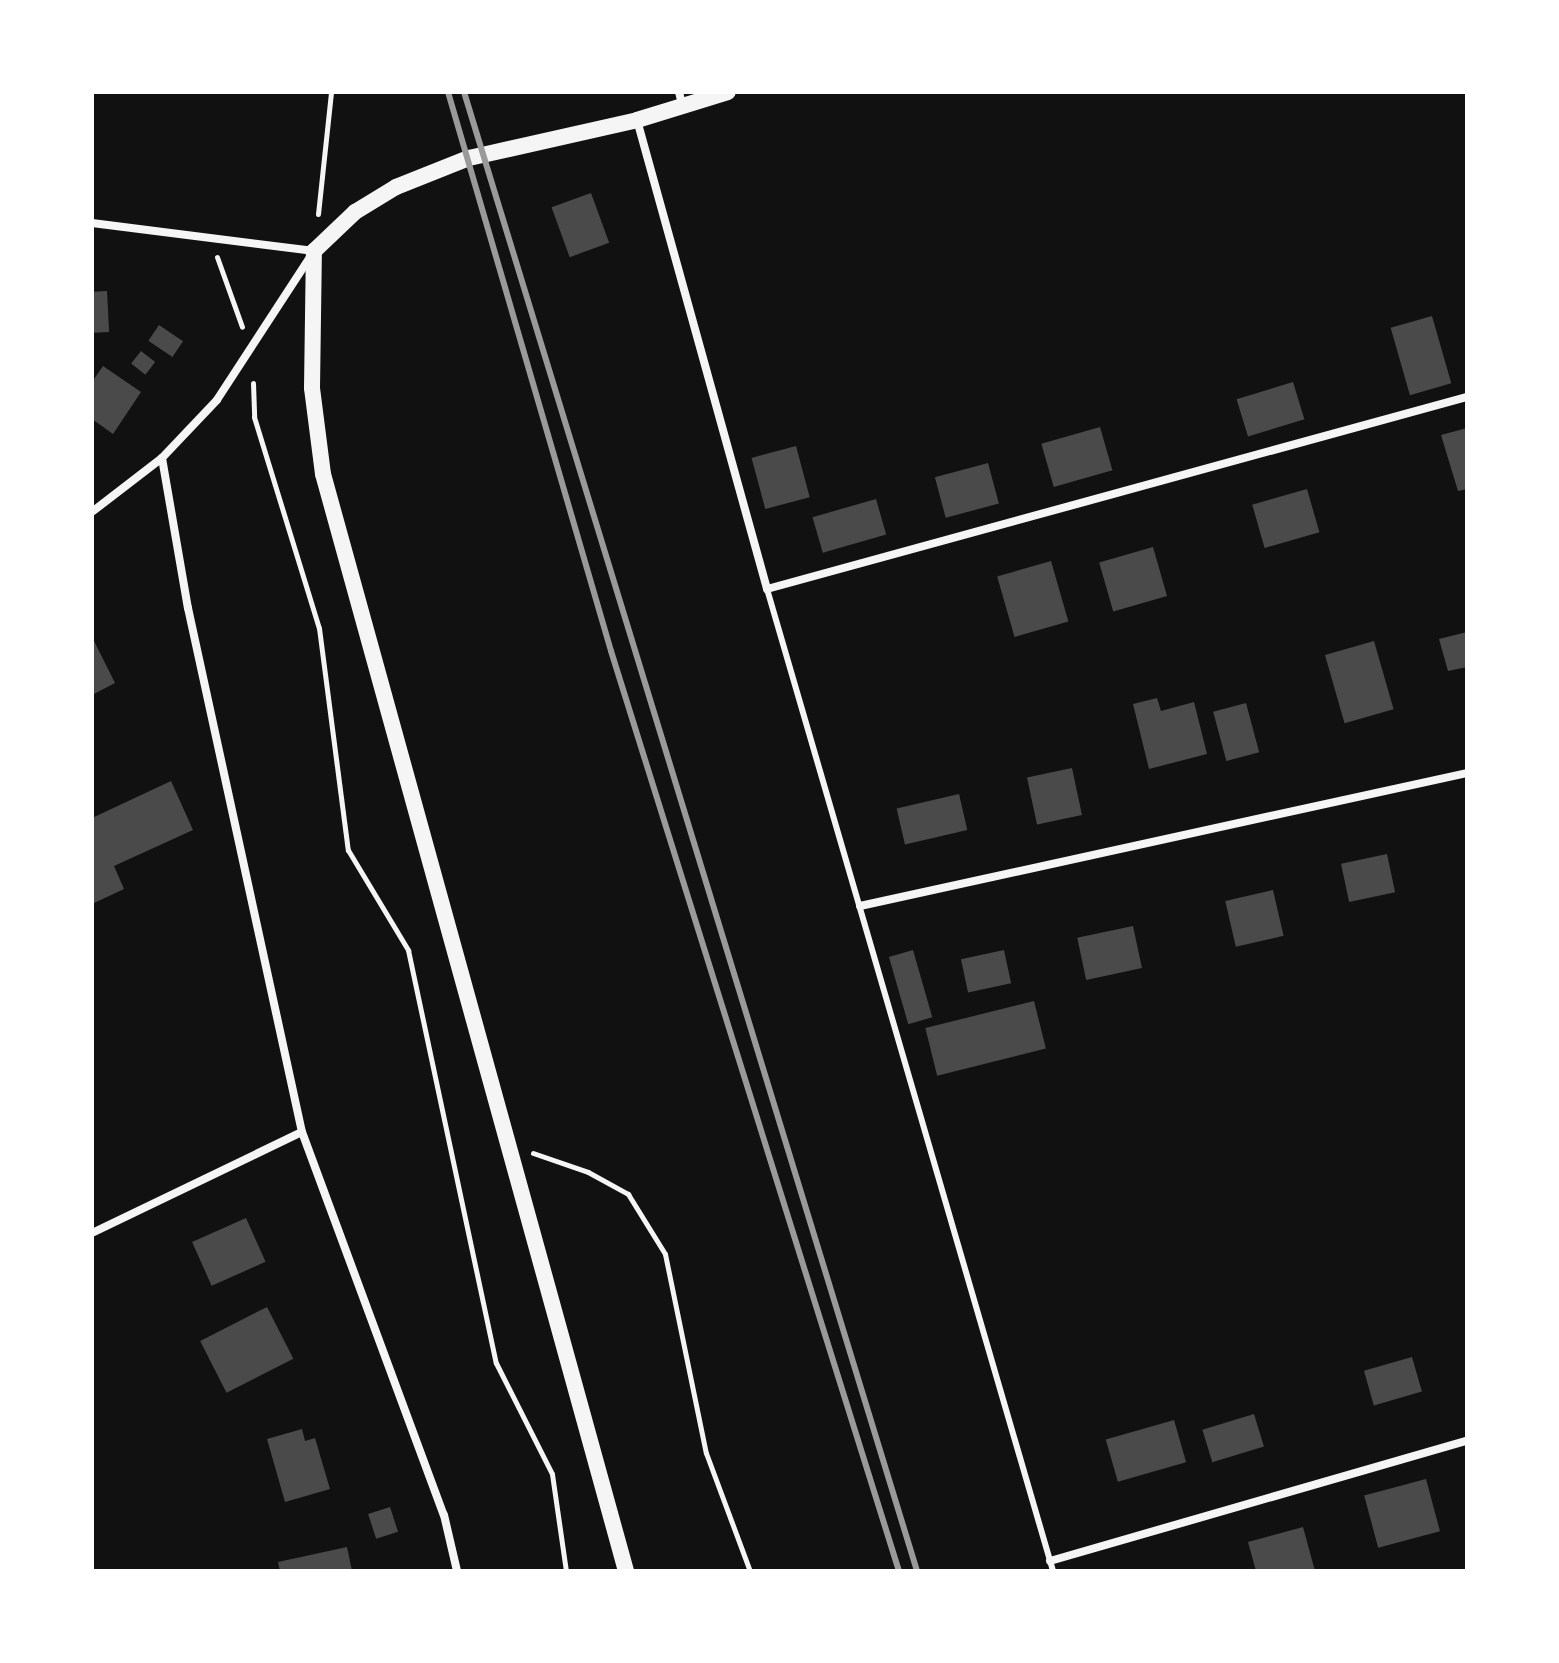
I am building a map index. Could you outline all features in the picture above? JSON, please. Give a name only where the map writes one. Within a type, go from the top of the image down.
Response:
[{"type":"main road","points":[[626,1571],[323,474],[312,388],[314,251],[355,212],[396,187],[469,158],[637,120],[681,98],[728,92]]},
{"type":"street","points":[[637,120],[767,589],[1467,397]]},
{"type":"street","points":[[92,223],[211,241],[314,251],[252,354],[217,400],[162,458],[92,512]]},
{"type":"street","points":[[162,458],[188,608],[302,1132],[444,1515],[457,1571]]},
{"type":"street","points":[[860,906],[1467,773]]},
{"type":"street","points":[[92,1233],[302,1132]]},
{"type":"street","points":[[1052,1566],[1467,1441]]},
{"type":"lane","points":[[767,589],[1052,1566]]},
{"type":"path","points":[[314,251],[331,92]]},
{"type":"path","points":[[211,241],[252,354],[254,417],[319,628],[348,850],[408,950],[496,1363],[552,1474],[566,1571]]},
{"type":"path","points":[[508,1145],[588,1172],[628,1194],[665,1254],[706,1453],[750,1571]]},
{"type":"building","points":[[591,193],[609,243],[570,257],[552,207]]},
{"type":"building","points":[[107,291],[109,332],[94,333],[92,292]]},
{"type":"building","points":[[1432,316],[1451,383],[1410,395],[1391,328]]},
{"type":"building","points":[[159,325],[183,341],[172,357],[148,341]]},
{"type":"building","points":[[141,351],[155,362],[145,375],[131,364]]},
{"type":"building","points":[[103,366],[141,392],[113,434],[92,419],[92,382]]},
{"type":"building","points":[[1293,382],[1304,419],[1248,437],[1237,399]]},
{"type":"building","points":[[1100,427],[1112,470],[1054,487],[1041,444]]},
{"type":"building","points":[[1467,428],[1467,489],[1458,491],[1441,435]]},
{"type":"building","points":[[796,446],[810,497],[765,509],[752,458]]},
{"type":"building","points":[[988,463],[999,504],[946,518],[935,477]]},
{"type":"building","points":[[1307,489],[1319,532],[1265,548],[1252,505]]},
{"type":"building","points":[[876,499],[886,535],[823,553],[813,517]]},
{"type":"building","points":[[1153,547],[1167,596],[1113,611],[1099,562]]},
{"type":"building","points":[[1051,561],[1068,622],[1015,637],[997,576]]},
{"type":"building","points":[[1467,632],[1467,667],[1448,671],[1439,639]]},
{"type":"building","points":[[92,637],[115,683],[92,695]]},
{"type":"building","points":[[1374,641],[1394,709],[1345,723],[1325,655]]},
{"type":"building","points":[[1157,698],[1161,711],[1194,702],[1207,754],[1149,769],[1133,704]]},
{"type":"building","points":[[1246,703],[1259,752],[1226,761],[1213,712]]},
{"type":"building","points":[[1072,768],[1082,815],[1037,825],[1027,778]]},
{"type":"building","points":[[171,781],[193,830],[114,866],[124,889],[92,904],[92,818]]},
{"type":"building","points":[[959,794],[967,830],[905,844],[897,808]]},
{"type":"building","points":[[1387,854],[1395,892],[1349,902],[1341,864]]},
{"type":"building","points":[[1273,890],[1284,936],[1236,947],[1225,901]]},
{"type":"building","points":[[1133,926],[1142,968],[1086,980],[1077,938]]},
{"type":"building","points":[[913,950],[932,1017],[908,1024],[889,957]]},
{"type":"building","points":[[1004,950],[1011,983],[968,992],[961,959]]},
{"type":"building","points":[[1034,1001],[1046,1049],[937,1076],[925,1028]]},
{"type":"building","points":[[246,1218],[266,1262],[212,1286],[192,1242]]},
{"type":"building","points":[[267,1307],[293,1359],[227,1393],[200,1341]]},
{"type":"building","points":[[1412,1357],[1422,1392],[1374,1405],[1364,1371]]},
{"type":"building","points":[[1254,1414],[1264,1447],[1212,1462],[1202,1430]]},
{"type":"building","points":[[1174,1420],[1186,1462],[1118,1482],[1106,1440]]},
{"type":"building","points":[[302,1429],[305,1441],[315,1438],[330,1489],[285,1502],[267,1439]]},
{"type":"building","points":[[1426,1479],[1440,1531],[1378,1548],[1364,1496]]},
{"type":"building","points":[[390,1507],[398,1532],[376,1539],[368,1514]]},
{"type":"building","points":[[1303,1527],[1315,1571],[1256,1571],[1248,1542]]},
{"type":"building","points":[[347,1547],[352,1571],[280,1571],[278,1562]]},
{"type":"railway","points":[[448,92],[611,651],[899,1571]]},
{"type":"railway","points":[[464,92],[917,1571]]}]
